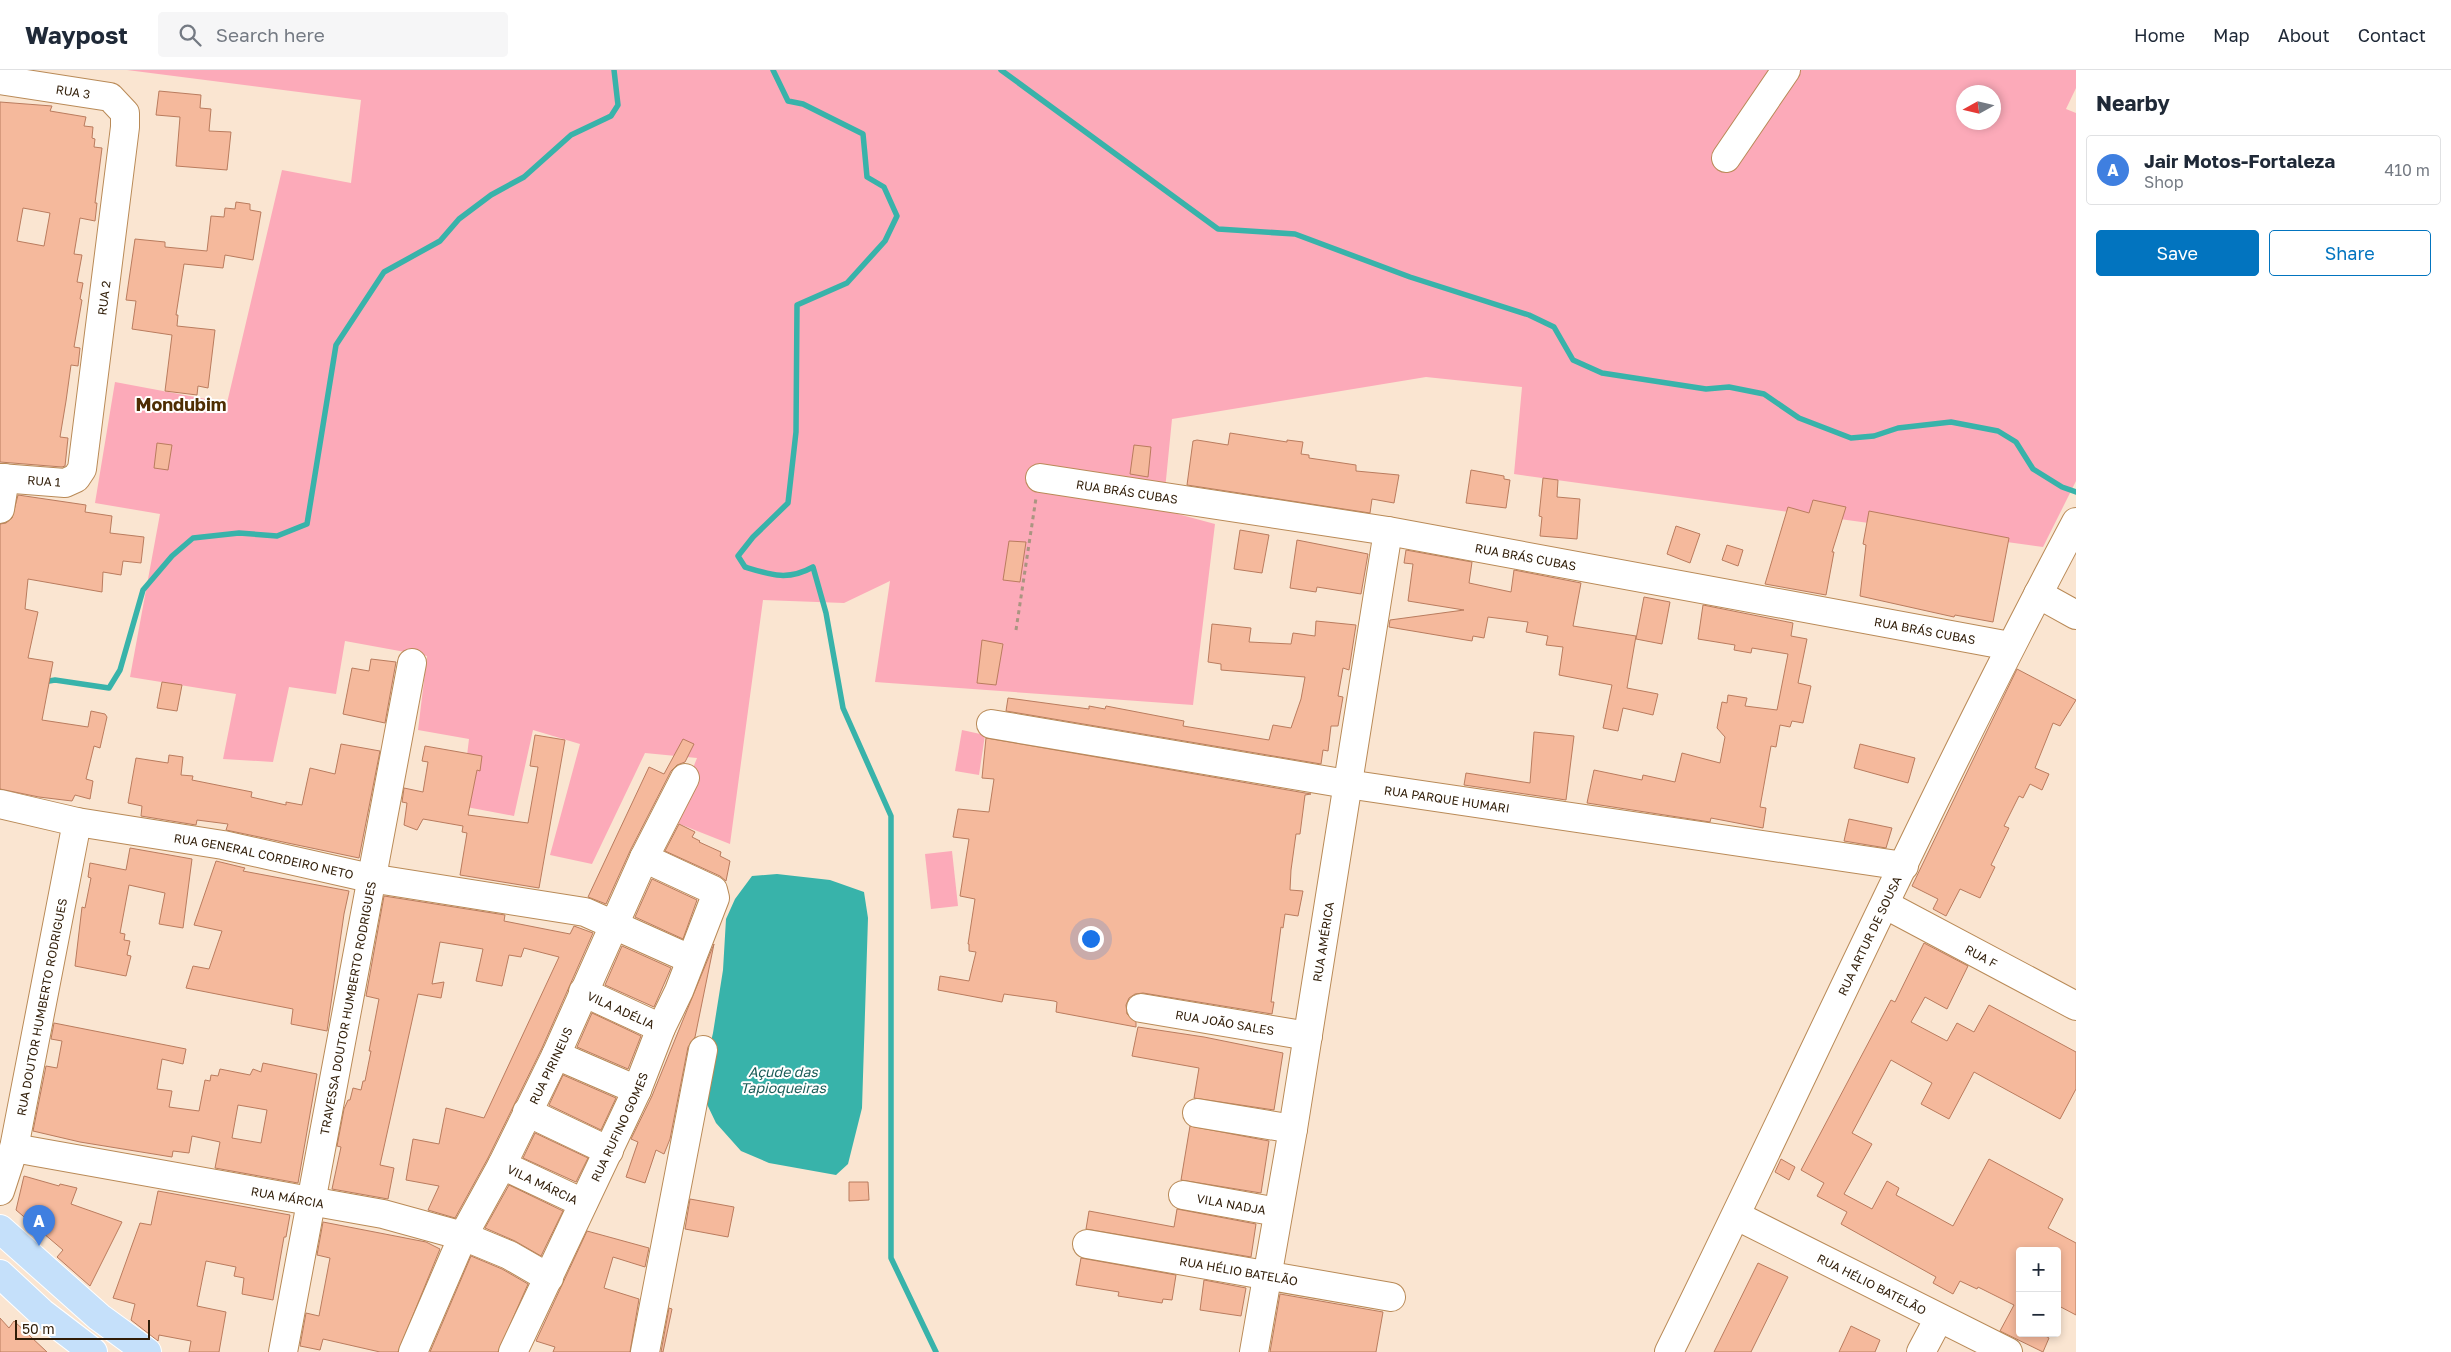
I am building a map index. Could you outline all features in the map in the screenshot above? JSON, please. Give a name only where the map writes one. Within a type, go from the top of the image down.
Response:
[{"type":"main road","points":[[0,1229],[99,1316],[147,1352]]},
{"type":"main road","points":[[0,1274],[42,1313],[93,1352]]},
{"type":"street","points":[[1726,158],[1786,70]]},
{"type":"street","name":"RUA 3","points":[[0,80],[110,97],[125,114],[125,127]]},
{"type":"street","name":"RUA 2","points":[[82,469],[125,127]]},
{"type":"street","name":"RUA 1","points":[[3,478],[65,483],[76,478],[82,469]]},
{"type":"street","points":[[0,509],[3,478]]},
{"type":"street","name":"RUA BRÁS CUBAS","points":[[1040,478],[1388,531],[2010,646]]},
{"type":"street","name":"RUA ARTUR DE SOUSA","points":[[1669,1352],[1737,1216],[2010,646],[2076,522]]},
{"type":"street","name":"RUA AMÉRICA","points":[[1254,1352],[1293,1129],[1388,531]]},
{"type":"street","points":[[2038,594],[2076,615]]},
{"type":"street","name":"TRAVESSA DOUTOR HUMBERTO RODRIGUES","points":[[283,1352],[309,1201],[412,663]]},
{"type":"street","name":"RUA PARQUE HUMARI","points":[[991,724],[1347,784],[1904,866]]},
{"type":"street","name":"RUA PIRINEUS","points":[[413,1352],[463,1236],[502,1165],[556,1055],[644,858],[685,778]]},
{"type":"street","name":"RUA GENERAL CORDEIRO NETO","points":[[0,804],[77,822],[223,846],[370,878],[584,912],[616,924],[690,959]]},
{"type":"street","name":"RUA DOUTOR HUMBERTO RODRIGUES","points":[[0,1191],[14,1148],[77,822]]},
{"type":"street","name":"RUA RUFINO GOMES","points":[[513,1352],[637,1090],[660,1028],[679,991],[715,898],[713,890],[644,858]]},
{"type":"street","name":"RUA F","points":[[1886,905],[2076,1006]]},
{"type":"street","name":"VILA ADÉLIA","points":[[583,992],[660,1028]]},
{"type":"street","name":"RUA JOÃO SALES","points":[[1141,1008],[1308,1036]]},
{"type":"street","points":[[645,1352],[703,1050]]},
{"type":"street","points":[[556,1055],[637,1090]]},
{"type":"street","points":[[527,1112],[609,1151]]},
{"type":"street","points":[[1197,1113],[1293,1129]]},
{"type":"street","name":"RUA MÁRCIA","points":[[14,1148],[383,1214],[463,1236],[508,1255],[548,1278]]},
{"type":"street","name":"VILA MÁRCIA","points":[[502,1165],[583,1203]]},
{"type":"street","name":"VILA NADJA","points":[[1183,1195],[1278,1212]]},
{"type":"street","name":"RUA HÉLIO BATELÃO","points":[[1737,1216],[2008,1352]]},
{"type":"street","name":"RUA HÉLIO BATELÃO","points":[[1087,1244],[1391,1297]]},
{"type":"street","points":[[1921,1352],[1939,1318]]},
{"type":"path","points":[[1016,630],[1040,478]]},
{"type":"shaded area","points":[[127,70],[2076,70],[2076,88],[2066,109],[2076,113],[2076,481],[2043,547],[1514,474],[1522,387],[1426,377],[1172,419],[1163,510],[1215,524],[1193,705],[875,682],[890,581],[844,603],[763,600],[730,844],[672,821],[697,758],[645,753],[592,864],[550,855],[580,744],[533,730],[514,816],[461,806],[469,739],[418,730],[427,656],[345,641],[336,694],[289,687],[273,762],[223,759],[236,694],[130,677],[160,514],[95,503],[115,382],[227,403],[282,170],[351,183],[361,100]]},
{"type":"shaded area","points":[[962,730],[985,735],[979,775],[955,771]]},
{"type":"shaded area","points":[[952,851],[958,906],[931,909],[925,854]]},
{"type":"water","name":"Açude das Tapioqueiras","points":[[777,874],[830,880],[864,892],[868,918],[862,1108],[848,1164],[836,1175],[769,1163],[741,1151],[716,1123],[704,1098],[704,1071],[713,1033],[723,970],[726,919],[735,899],[752,876]]},
{"type":"building","points":[[159,91],[201,95],[200,108],[211,109],[209,131],[231,132],[227,170],[176,166],[180,117],[156,115]]},
{"type":"building","points":[[0,102],[52,106],[50,111],[86,117],[84,126],[93,127],[92,138],[95,139],[94,147],[102,148],[95,203],[97,203],[95,221],[80,218],[74,254],[82,255],[77,282],[83,283],[74,347],[80,348],[78,366],[71,365],[60,437],[68,438],[65,466],[0,462]],"holes":[[[23,208],[50,213],[44,246],[17,241]]]},
{"type":"building","points":[[236,202],[250,204],[250,210],[261,212],[253,260],[225,255],[223,268],[184,264],[176,315],[178,315],[177,326],[215,330],[208,388],[198,386],[197,395],[165,391],[172,335],[132,329],[136,301],[126,300],[135,239],[165,242],[165,247],[207,251],[211,216],[224,217],[225,208],[235,209]]},
{"type":"building","points":[[1230,433],[1287,442],[1287,440],[1303,442],[1301,454],[1309,455],[1309,458],[1356,465],[1356,471],[1399,475],[1394,503],[1372,499],[1370,513],[1187,485],[1193,441],[1228,445]]},
{"type":"building","points":[[157,443],[172,445],[168,470],[154,468]]},
{"type":"building","points":[[1134,445],[1151,447],[1148,477],[1130,474]]},
{"type":"building","points":[[1471,470],[1504,476],[1504,479],[1510,480],[1506,508],[1466,503]]},
{"type":"building","points":[[1543,478],[1558,480],[1557,497],[1580,499],[1577,539],[1540,536],[1542,517],[1539,516]]},
{"type":"building","points":[[18,495],[86,505],[85,512],[112,516],[110,533],[144,537],[141,563],[123,561],[121,575],[103,572],[102,592],[28,579],[25,609],[38,612],[28,658],[53,662],[42,720],[88,727],[91,711],[105,714],[107,717],[100,748],[94,746],[86,779],[93,781],[90,799],[75,795],[72,801],[0,789],[0,524],[6,523],[12,518]]},
{"type":"building","points":[[1813,500],[1846,507],[1832,552],[1834,552],[1826,595],[1765,584],[1788,507],[1809,513]]},
{"type":"building","points":[[1869,511],[2009,538],[1993,622],[1955,615],[1954,617],[1860,596],[1866,545],[1863,544]]},
{"type":"building","points":[[1676,526],[1700,534],[1690,563],[1667,554]]},
{"type":"building","points":[[1240,530],[1269,535],[1262,573],[1234,569]]},
{"type":"building","points":[[1297,540],[1368,554],[1361,594],[1317,587],[1316,592],[1290,588]]},
{"type":"building","points":[[1009,541],[1026,542],[1020,582],[1003,580]]},
{"type":"building","points":[[1727,545],[1743,550],[1738,566],[1722,560]]},
{"type":"building","points":[[1406,550],[1472,562],[1469,583],[1511,592],[1514,570],[1581,583],[1573,626],[1636,636],[1627,688],[1658,694],[1653,715],[1623,708],[1618,731],[1603,728],[1612,685],[1559,675],[1563,647],[1546,645],[1548,636],[1526,632],[1528,622],[1488,617],[1484,638],[1473,636],[1472,641],[1389,627],[1390,620],[1464,610],[1408,601],[1413,564],[1404,563]]},
{"type":"building","points":[[1644,597],[1670,602],[1662,644],[1636,639]]},
{"type":"building","points":[[1703,605],[1793,623],[1791,636],[1807,639],[1798,683],[1811,686],[1803,723],[1792,721],[1790,727],[1780,725],[1776,747],[1771,746],[1760,807],[1766,808],[1763,828],[1711,818],[1710,822],[1587,803],[1594,770],[1642,780],[1643,775],[1675,782],[1682,753],[1720,763],[1725,737],[1717,728],[1722,702],[1727,703],[1728,695],[1747,698],[1745,706],[1777,710],[1788,654],[1752,648],[1751,653],[1734,650],[1735,645],[1698,639]]},
{"type":"building","points":[[1316,621],[1356,625],[1349,670],[1343,668],[1338,696],[1343,697],[1338,726],[1331,726],[1328,751],[1323,750],[1321,764],[1006,711],[1008,698],[1089,709],[1089,706],[1105,709],[1106,706],[1184,721],[1183,726],[1269,740],[1273,725],[1291,728],[1301,699],[1305,677],[1221,670],[1221,664],[1208,662],[1212,624],[1251,628],[1249,642],[1291,644],[1293,633],[1315,636]]},
{"type":"building","points":[[982,640],[1003,644],[996,685],[977,683]]},
{"type":"building","points":[[371,659],[396,662],[385,723],[343,714],[352,668],[369,671]]},
{"type":"building","points":[[2017,669],[2076,700],[2060,726],[2053,723],[2035,768],[2049,774],[2042,790],[2030,784],[2023,798],[2019,796],[2004,826],[2009,828],[1991,865],[1995,867],[1980,898],[1960,889],[1946,916],[1933,909],[1938,899],[1912,886]]},
{"type":"building","points":[[162,682],[182,685],[177,711],[157,708]]},
{"type":"building","points":[[1534,732],[1574,736],[1566,800],[1464,785],[1466,773],[1530,783]]},
{"type":"building","points":[[535,735],[565,740],[539,888],[460,875],[467,833],[462,832],[463,826],[423,819],[417,830],[404,825],[407,803],[402,802],[404,788],[423,792],[428,762],[422,761],[425,746],[482,756],[480,771],[477,770],[468,815],[528,823],[538,767],[530,766]]},
{"type":"building","points":[[986,738],[1311,794],[1305,795],[1300,834],[1296,834],[1291,870],[1290,890],[1303,891],[1298,916],[1285,914],[1283,928],[1281,927],[1271,1002],[1274,1002],[1272,1014],[1143,993],[1135,994],[1129,998],[1126,1005],[1127,1014],[1136,1022],[1136,1027],[1056,1012],[1057,1002],[1054,1001],[1004,994],[1002,1002],[938,990],[940,976],[969,981],[976,952],[969,951],[968,944],[975,899],[960,896],[969,839],[953,837],[958,809],[989,812],[994,779],[982,778]]},
{"type":"building","points":[[683,739],[694,744],[685,762],[677,765],[671,771],[630,851],[606,904],[588,897],[649,767],[664,774]]},
{"type":"building","points":[[341,744],[380,751],[359,858],[226,830],[228,824],[197,820],[196,825],[141,816],[142,806],[128,803],[136,758],[168,763],[169,755],[183,757],[181,775],[193,776],[192,780],[252,792],[251,797],[286,805],[286,802],[302,805],[310,768],[335,774]]},
{"type":"building","points":[[1860,744],[1915,758],[1908,783],[1854,768]]},
{"type":"building","points":[[1849,819],[1892,828],[1886,848],[1844,841]]},
{"type":"building","points":[[679,824],[695,832],[692,837],[721,852],[720,856],[730,861],[726,881],[720,876],[665,851]]},
{"type":"building","points":[[130,848],[192,859],[183,928],[159,924],[165,893],[129,885],[120,933],[125,934],[124,940],[130,941],[127,955],[131,956],[126,976],[75,966],[82,907],[85,908],[91,878],[88,877],[90,863],[126,870]]},
{"type":"building","points":[[216,861],[245,868],[243,871],[349,891],[327,1031],[291,1024],[293,1009],[186,988],[193,966],[209,969],[222,931],[194,925]]},
{"type":"building","points":[[652,879],[697,900],[683,939],[635,917]]},
{"type":"building","points":[[384,896],[505,915],[504,921],[570,934],[574,926],[593,933],[542,1048],[488,1158],[455,1218],[428,1210],[439,1186],[406,1180],[413,1139],[439,1144],[446,1108],[484,1118],[559,957],[524,948],[521,957],[509,955],[502,986],[476,981],[483,949],[440,942],[432,984],[444,982],[441,998],[418,994],[380,1165],[394,1168],[388,1199],[332,1189],[341,1147],[337,1146],[344,1109],[348,1100],[350,1100],[353,1088],[361,1090],[363,1081],[365,1081],[371,1051],[369,1051],[379,999],[366,996]]},
{"type":"building","points":[[1924,943],[1968,966],[1947,1009],[1925,997],[1911,1022],[1947,1041],[1957,1023],[1974,1032],[1989,1005],[2076,1052],[2076,1089],[2060,1119],[1974,1072],[1949,1119],[1921,1104],[1932,1083],[1891,1060],[1852,1133],[1872,1144],[1844,1194],[1872,1209],[1887,1181],[1899,1188],[1896,1195],[1953,1226],[1989,1159],[2063,1199],[2048,1228],[2076,1243],[2076,1315],[2061,1307],[2061,1247],[2016,1247],[2016,1337],[2047,1337],[2049,1338],[2043,1352],[2000,1331],[2014,1305],[1978,1287],[1977,1289],[1960,1281],[1953,1294],[1933,1283],[1936,1277],[1841,1224],[1847,1212],[1817,1196],[1824,1183],[1801,1170],[1891,1000],[1895,1002]]},
{"type":"building","points":[[714,944],[695,1037],[688,1047],[670,1139],[664,1154],[656,1150],[645,1183],[626,1177],[638,1142],[631,1139],[652,1096]]},
{"type":"building","points":[[622,946],[671,968],[654,1007],[605,985]]},
{"type":"building","points":[[592,1013],[641,1036],[628,1069],[577,1047]]},
{"type":"building","points":[[54,1023],[186,1049],[183,1064],[162,1059],[157,1089],[172,1091],[169,1107],[199,1111],[205,1080],[210,1081],[211,1075],[218,1076],[220,1069],[250,1075],[253,1069],[261,1072],[263,1063],[317,1074],[298,1183],[215,1168],[220,1142],[192,1136],[189,1153],[173,1151],[172,1157],[80,1142],[33,1131],[46,1066],[57,1068],[62,1041],[51,1039]],"holes":[[[238,1105],[267,1110],[261,1143],[232,1138]]]},
{"type":"building","points":[[1138,1027],[1204,1037],[1283,1053],[1274,1110],[1194,1098],[1199,1068],[1132,1056]]},
{"type":"building","points":[[563,1075],[616,1098],[601,1130],[549,1105]]},
{"type":"building","points":[[1190,1126],[1269,1141],[1261,1193],[1181,1180]]},
{"type":"building","points":[[535,1133],[588,1158],[576,1182],[523,1158]]},
{"type":"building","points":[[1781,1159],[1795,1167],[1789,1180],[1775,1172]]},
{"type":"building","points":[[24,1176],[59,1186],[60,1184],[77,1188],[71,1204],[122,1222],[90,1286],[57,1257],[63,1250],[16,1210]]},
{"type":"building","points":[[849,1182],[868,1182],[869,1200],[849,1201]]},
{"type":"building","points":[[509,1185],[563,1211],[541,1256],[515,1241],[485,1228]]},
{"type":"building","points":[[158,1191],[290,1215],[286,1237],[284,1237],[273,1300],[242,1294],[244,1278],[234,1276],[236,1267],[206,1261],[197,1306],[226,1312],[219,1352],[189,1352],[191,1341],[159,1335],[158,1341],[131,1320],[135,1304],[113,1298],[140,1223],[151,1225]]},
{"type":"building","points":[[690,1199],[734,1207],[728,1237],[685,1229]]},
{"type":"building","points":[[1177,1209],[1256,1224],[1251,1257],[1086,1229],[1089,1211],[1174,1227]]},
{"type":"building","points":[[323,1222],[426,1242],[440,1249],[398,1352],[380,1352],[323,1339],[320,1350],[300,1346],[306,1313],[319,1316],[330,1258],[317,1255]]},
{"type":"building","points":[[587,1231],[649,1248],[645,1267],[613,1257],[604,1288],[639,1299],[630,1352],[553,1352],[555,1347],[536,1341]]},
{"type":"building","points":[[471,1256],[502,1269],[528,1284],[498,1352],[430,1352]]},
{"type":"building","points":[[1081,1258],[1176,1275],[1172,1300],[1163,1299],[1162,1303],[1118,1296],[1119,1292],[1076,1285]]},
{"type":"building","points":[[1758,1263],[1788,1277],[1751,1352],[1714,1352]]},
{"type":"building","points":[[1204,1280],[1246,1288],[1241,1316],[1200,1310]]},
{"type":"building","points":[[1280,1294],[1383,1312],[1376,1352],[1270,1352]]},
{"type":"building","points":[[669,1308],[672,1309],[663,1352],[661,1352]]},
{"type":"building","points":[[0,1318],[9,1328],[14,1321],[47,1352],[0,1352]]},
{"type":"building","points":[[1851,1326],[1880,1340],[1875,1352],[1839,1352]]},
{"type":"waterway","points":[[43,682],[55,680],[109,688],[120,670],[143,590],[172,556],[193,538],[239,533],[277,536],[307,524],[336,345],[384,272],[440,241],[459,219],[491,195],[524,177],[571,135],[611,116],[618,105],[614,70]]},
{"type":"waterway","points":[[773,70],[788,101],[803,104],[863,134],[867,177],[884,187],[897,216],[885,241],[847,283],[797,305],[796,432],[788,503],[753,537],[738,556],[745,567],[771,574],[795,574],[813,567],[826,613],[843,708],[891,816],[891,1258],[936,1352]]},
{"type":"waterway","points":[[1001,70],[1218,229],[1295,234],[1410,277],[1529,315],[1554,327],[1573,360],[1602,373],[1706,389],[1729,387],[1764,394],[1799,418],[1851,438],[1874,436],[1898,428],[1951,422],[1998,431],[2016,442],[2033,469],[2062,487],[2076,492]]},
{"type":"place","name":"Jair Motos-Fortaleza","points":[[39,1246]]},
{"type":"district","name":"Mondubim","points":[[181,404]]}]
